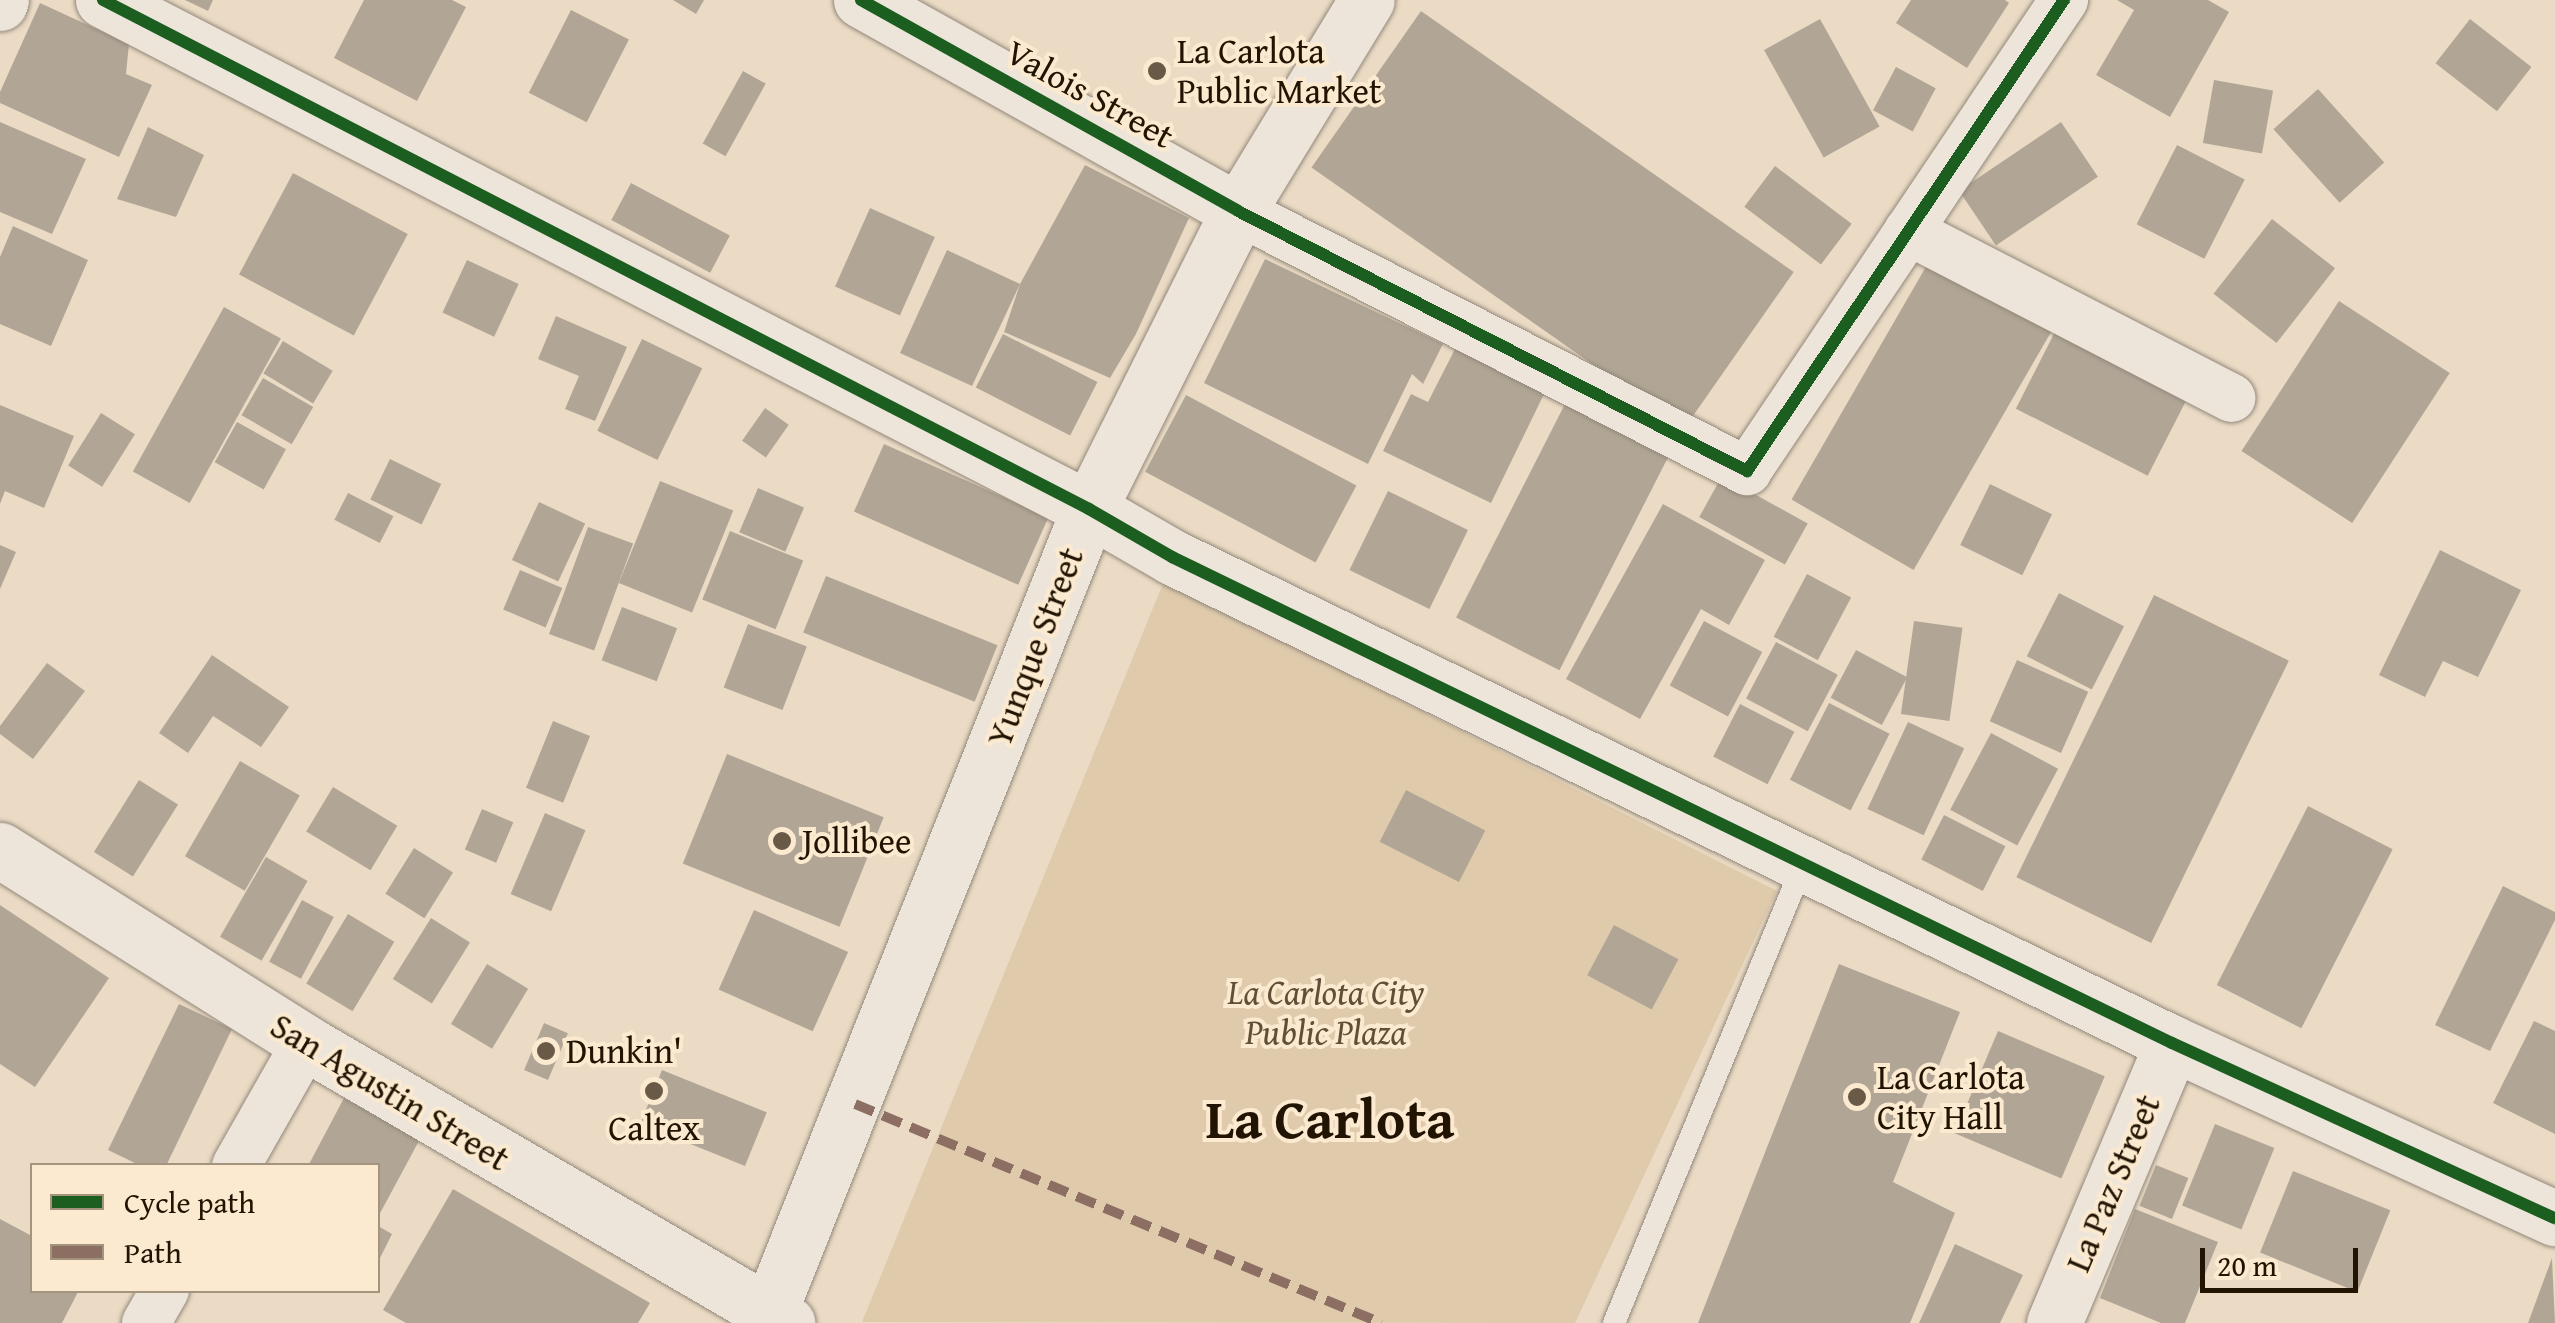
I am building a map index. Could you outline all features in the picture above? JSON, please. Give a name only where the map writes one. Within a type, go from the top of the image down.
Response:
[{"type":"street","points":[[102,0],[1089,509],[1172,556],[2172,1044],[2555,1218]]},
{"type":"street","name":"Valois Street","points":[[861,0],[1238,211]]},
{"type":"street","name":"Yunque Street","points":[[774,1320],[1089,509],[1238,211],[1366,0]]},
{"type":"street","points":[[1238,211],[1747,471],[2064,0]]},
{"type":"street","points":[[1908,231],[2231,398]]},
{"type":"street","name":"San Agustin Street","points":[[0,850],[306,1043],[774,1320]]},
{"type":"street","points":[[238,1163],[306,1043]]},
{"type":"street","name":"La Paz Street","points":[[2054,1323],[2172,1044]]},
{"type":"street","points":[[146,1323],[163,1293]]},
{"type":"lane","points":[[1614,1323],[1803,864]]},
{"type":"green space","name":"La Carlota City Public Plaza","points":[[1164,581],[1777,891],[1575,1323],[862,1322]]},
{"type":"building","points":[[185,0],[213,0],[208,11]]},
{"type":"building","points":[[364,0],[452,0],[466,7],[417,101],[334,58]]},
{"type":"building","points":[[673,0],[704,0],[696,14]]},
{"type":"building","points":[[1911,0],[2009,3],[1967,68],[1896,23]]},
{"type":"building","points":[[2117,0],[2208,0],[2229,12],[2170,117],[2096,75],[2134,10]]},
{"type":"building","points":[[40,3],[129,44],[126,74],[152,85],[119,157],[0,103],[0,92]]},
{"type":"building","points":[[571,10],[629,40],[587,122],[529,93]]},
{"type":"building","points":[[1421,11],[1794,272],[1684,428],[1311,167]]},
{"type":"building","points":[[1820,19],[1880,127],[1824,158],[1764,50]]},
{"type":"building","points":[[2470,19],[2531,67],[2497,111],[2436,63]]},
{"type":"building","points":[[1896,67],[1936,88],[1913,131],[1873,110]]},
{"type":"building","points":[[743,71],[766,84],[726,156],[703,144]]},
{"type":"building","points":[[2214,80],[2273,90],[2262,153],[2203,143]]},
{"type":"building","points":[[2318,89],[2384,163],[2340,203],[2273,129]]},
{"type":"building","points":[[0,122],[86,159],[52,234],[0,212]]},
{"type":"building","points":[[2061,122],[2098,177],[1996,245],[1959,191]]},
{"type":"building","points":[[148,127],[204,155],[176,217],[117,199]]},
{"type":"building","points":[[2177,145],[2245,180],[2204,259],[2137,224]]},
{"type":"building","points":[[1085,165],[1189,218],[1136,334],[1110,378],[1004,332],[1020,284]]},
{"type":"building","points":[[1775,166],[1852,224],[1821,265],[1744,207]]},
{"type":"building","points":[[293,173],[408,234],[354,336],[239,275]]},
{"type":"building","points":[[631,183],[730,236],[710,273],[611,220]]},
{"type":"building","points":[[870,208],[935,237],[900,315],[835,287]]},
{"type":"building","points":[[2272,219],[2335,268],[2277,343],[2214,294]]},
{"type":"building","points":[[13,226],[88,260],[51,346],[0,324],[0,257]]},
{"type":"building","points":[[947,250],[1020,284],[972,386],[900,353]]},
{"type":"building","points":[[1935,251],[2057,321],[1914,570],[1792,500]]},
{"type":"building","points":[[1265,259],[1443,344],[1423,384],[1412,374],[1368,464],[1204,383]]},
{"type":"building","points":[[467,260],[519,284],[494,337],[442,313]]},
{"type":"building","points":[[2339,301],[2450,373],[2352,523],[2242,451]]},
{"type":"building","points":[[224,307],[281,339],[190,503],[133,471]]},
{"type":"building","points":[[556,316],[627,347],[595,421],[565,409],[579,376],[538,359]]},
{"type":"building","points":[[2059,324],[2191,391],[2148,476],[2016,409]]},
{"type":"building","points":[[1003,334],[1097,382],[1070,436],[976,387]]},
{"type":"building","points":[[642,339],[702,368],[658,460],[597,431]]},
{"type":"building","points":[[283,341],[333,371],[313,403],[263,374]]},
{"type":"building","points":[[1456,347],[1545,392],[1491,503],[1383,451],[1411,394],[1428,402]]},
{"type":"building","points":[[263,378],[313,407],[292,444],[242,415]]},
{"type":"building","points":[[1186,395],[1356,486],[1316,562],[1145,472]]},
{"type":"building","points":[[1566,402],[1669,455],[1559,670],[1456,618]]},
{"type":"building","points":[[0,405],[74,436],[44,508],[5,491],[0,504]]},
{"type":"building","points":[[765,408],[789,425],[766,457],[742,441]]},
{"type":"building","points":[[101,413],[135,434],[102,487],[68,466]]},
{"type":"building","points":[[237,422],[286,449],[264,489],[215,462]]},
{"type":"building","points":[[884,444],[1048,517],[1018,585],[854,512]]},
{"type":"building","points":[[390,459],[441,484],[422,524],[370,499]]},
{"type":"building","points":[[1722,476],[1808,524],[1785,565],[1699,517]]},
{"type":"building","points":[[660,481],[733,511],[692,613],[619,583]]},
{"type":"building","points":[[1990,484],[2052,514],[2022,575],[1960,545]]},
{"type":"building","points":[[758,488],[804,508],[785,552],[739,532]]},
{"type":"building","points":[[1388,491],[1468,530],[1429,609],[1349,570]]},
{"type":"building","points":[[348,493],[393,516],[380,543],[334,520]]},
{"type":"building","points":[[539,502],[585,524],[558,582],[512,560]]},
{"type":"building","points":[[1663,504],[1765,560],[1729,625],[1701,609],[1640,719],[1566,679]]},
{"type":"building","points":[[588,527],[633,543],[594,651],[549,634]]},
{"type":"building","points":[[730,531],[803,561],[776,629],[702,600]]},
{"type":"building","points":[[0,545],[16,552],[0,589]]},
{"type":"building","points":[[2440,550],[2521,590],[2478,677],[2443,661],[2425,697],[2379,675]]},
{"type":"building","points":[[520,570],[562,588],[546,628],[503,610]]},
{"type":"building","points":[[1807,574],[1851,597],[1818,660],[1774,637]]},
{"type":"building","points":[[826,576],[998,645],[975,702],[803,633]]},
{"type":"building","points":[[2059,593],[2124,626],[2092,689],[2027,656]]},
{"type":"building","points":[[2154,595],[2289,661],[2151,943],[2016,877]]},
{"type":"building","points":[[622,607],[677,628],[657,681],[602,660]]},
{"type":"building","points":[[1704,621],[1762,652],[1728,716],[1670,685]]},
{"type":"building","points":[[1914,621],[1963,628],[1949,721],[1901,714]]},
{"type":"building","points":[[748,624],[807,647],[782,710],[724,687]]},
{"type":"building","points":[[1776,642],[1838,675],[1808,731],[1746,699]]},
{"type":"building","points":[[1856,650],[1907,677],[1882,725],[1831,698]]},
{"type":"building","points":[[212,655],[289,707],[261,747],[213,716],[188,753],[159,733]]},
{"type":"building","points":[[2017,660],[2088,692],[2061,753],[1990,721]]},
{"type":"building","points":[[47,663],[85,691],[33,759],[0,734],[0,726]]},
{"type":"building","points":[[1829,703],[1890,734],[1851,810],[1790,780]]},
{"type":"building","points":[[1740,704],[1794,732],[1768,784],[1713,757]]},
{"type":"building","points":[[553,721],[590,736],[563,803],[526,788]]},
{"type":"building","points":[[1908,722],[1964,748],[1924,835],[1867,809]]},
{"type":"building","points":[[1991,733],[2058,769],[2017,845],[1950,810]]},
{"type":"building","name":"Jollibee","points":[[727,754],[884,817],[839,927],[683,863]]},
{"type":"building","points":[[240,761],[300,796],[245,891],[185,856]]},
{"type":"building","points":[[139,780],[178,804],[133,876],[94,852]]},
{"type":"building","points":[[333,787],[397,826],[371,870],[306,832]]},
{"type":"building","points":[[1406,790],[1485,830],[1459,882],[1380,842]]},
{"type":"building","points":[[2308,806],[2393,849],[2301,1028],[2217,985]]},
{"type":"building","points":[[482,809],[513,822],[496,863],[465,850]]},
{"type":"building","points":[[545,813],[586,830],[551,911],[511,894]]},
{"type":"building","points":[[1944,815],[2005,846],[1983,891],[1921,860]]},
{"type":"building","points":[[414,848],[453,872],[424,918],[385,894]]},
{"type":"building","points":[[266,857],[308,881],[262,961],[220,937]]},
{"type":"building","points":[[2503,886],[2555,912],[2555,920],[2490,1051],[2435,1025]]},
{"type":"building","points":[[302,900],[334,917],[301,979],[269,962]]},
{"type":"building","points":[[0,905],[109,978],[35,1087],[0,1064]]},
{"type":"building","points":[[754,910],[848,952],[813,1031],[719,989]]},
{"type":"building","points":[[348,914],[394,942],[353,1011],[306,983]]},
{"type":"building","points":[[431,918],[470,942],[432,1003],[393,979]]},
{"type":"building","points":[[1614,925],[1678,959],[1652,1010],[1587,975]]},
{"type":"building","points":[[487,964],[528,989],[492,1049],[451,1024]]},
{"type":"building","name":"La Carlota City Hall","points":[[1839,964],[1960,1012],[1893,1182],[1955,1213],[1910,1323],[1698,1323]]},
{"type":"building","points":[[179,1004],[232,1029],[167,1163],[135,1163],[108,1150]]},
{"type":"building","points":[[2534,1021],[2555,1031],[2555,1134],[2493,1103]]},
{"type":"building","name":"Dunkin'","points":[[544,1023],[568,1033],[548,1080],[524,1070]]},
{"type":"building","points":[[1998,1031],[2105,1076],[2061,1179],[1955,1133]]},
{"type":"building","points":[[662,1070],[767,1112],[745,1166],[640,1124]]},
{"type":"building","points":[[344,1098],[420,1139],[380,1213],[380,1163],[310,1163]]},
{"type":"building","points":[[2215,1124],[2274,1148],[2241,1230],[2182,1206]]},
{"type":"building","points":[[2156,1165],[2188,1178],[2172,1219],[2140,1206]]},
{"type":"building","points":[[2293,1171],[2390,1210],[2357,1292],[2260,1253]]},
{"type":"building","points":[[453,1189],[650,1303],[638,1323],[406,1323],[383,1310]]},
{"type":"building","points":[[2135,1209],[2218,1242],[2185,1323],[2161,1323],[2100,1298]]},
{"type":"building","points":[[0,1219],[30,1235],[30,1293],[77,1293],[62,1323],[0,1323]]},
{"type":"building","points":[[380,1227],[392,1234],[380,1258]]},
{"type":"building","points":[[1955,1244],[2023,1275],[2000,1323],[1919,1323]]},
{"type":"building","points":[[2552,1258],[2555,1323],[2528,1323]]},
{"type":"marked path","points":[[855,1104],[1381,1323]]},
{"type":"cycle path","points":[[103,0],[1089,509],[1172,557],[2172,1043],[2555,1218]]},
{"type":"cycle path","points":[[861,0],[1238,211],[1747,471],[2064,0]]},
{"type":"place","name":"La Carlota Public Market","points":[[1157,71]]},
{"type":"place","name":"Jollibee","points":[[782,841]]},
{"type":"place","name":"Dunkin'","points":[[546,1051]]},
{"type":"place","name":"Caltex","points":[[654,1091]]},
{"type":"place","name":"La Carlota City Hall","points":[[1857,1097]]},
{"type":"district","name":"La Carlota","points":[[1330,1119]]}]
